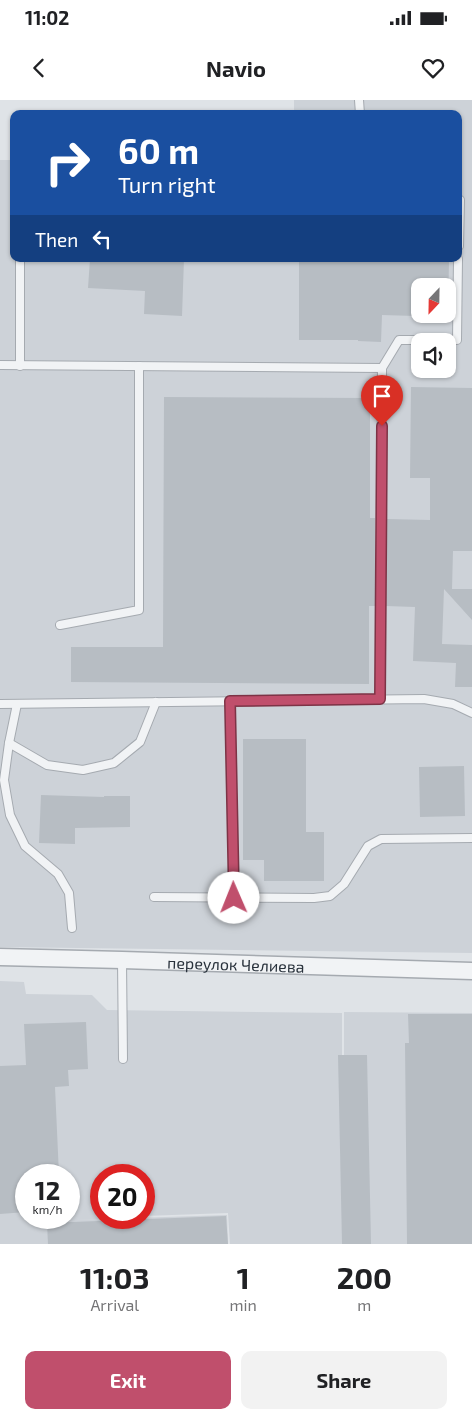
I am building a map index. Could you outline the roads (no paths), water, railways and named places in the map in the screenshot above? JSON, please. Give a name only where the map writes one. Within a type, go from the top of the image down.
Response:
[{"type":"street","name":"переулок Челиева","points":[[0,957],[472,971]]},
{"type":"lane","points":[[20,262],[20,366]]},
{"type":"lane","points":[[380,699],[382,368],[399,340],[457,340],[458,262]]},
{"type":"lane","points":[[0,365],[382,368]]},
{"type":"lane","points":[[60,625],[139,610],[139,366]]},
{"type":"lane","points":[[0,704],[424,699],[453,704],[472,713]]},
{"type":"lane","points":[[230,701],[234,898]]},
{"type":"lane","points":[[9,743],[46,765],[83,770],[114,763],[140,742],[156,702]]},
{"type":"lane","points":[[17,704],[4,780],[10,815],[25,846],[58,874],[69,893],[72,928]]},
{"type":"lane","points":[[154,897],[314,898],[330,896],[344,884],[368,846],[381,839],[472,838]]},
{"type":"lane","points":[[122,960],[123,1059]]}]
